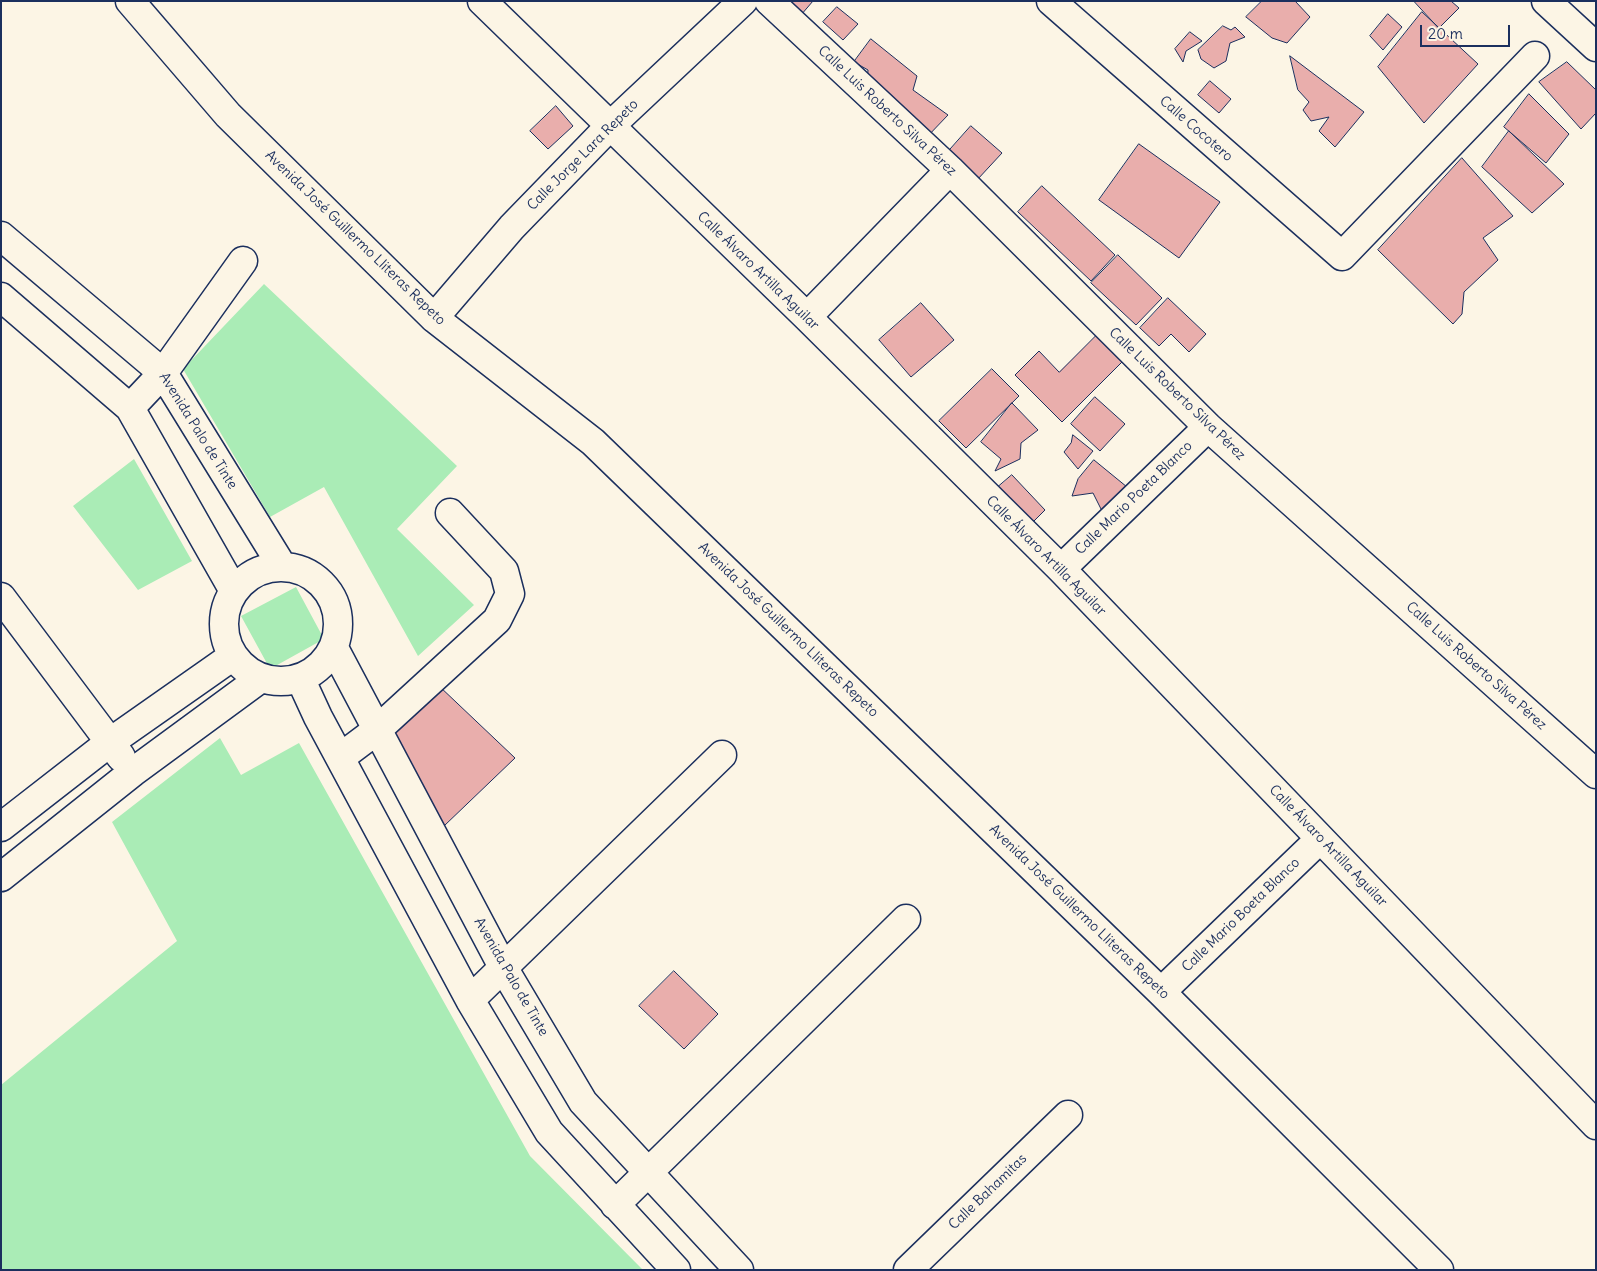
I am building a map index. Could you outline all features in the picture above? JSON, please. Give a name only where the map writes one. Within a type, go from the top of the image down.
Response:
[{"type":"street","name":"Avenida José Guillermo Lliteras Repeto","points":[[130,1],[228,114],[434,318],[593,442],[1161,992],[1439,1270]]},
{"type":"street","name":"Calle Álvaro Artilla Aguilar","points":[[482,1],[609,127],[807,317],[1060,569],[1596,1125]]},
{"type":"street","name":"Calle Jorge Lara Repeto","points":[[434,318],[512,227],[609,127],[743,1]]},
{"type":"street","name":"Calle Luis Roberto Silva Pérez","points":[[769,1],[950,170],[1208,427],[1596,774]]},
{"type":"street","name":"Calle Cocotero","points":[[1051,1],[1342,256],[1535,56]]},
{"type":"street","points":[[1546,1],[1596,47]]},
{"type":"street","points":[[807,317],[950,170]]},
{"type":"street","name":"Avenida Palo de Tinte","points":[[1,236],[163,373],[282,566]]},
{"type":"street","points":[[130,408],[163,373],[243,261]]},
{"type":"street","points":[[1,297],[130,408],[234,591]]},
{"type":"street","name":"Calle Mario Poeta Blanco","points":[[1060,569],[1208,427]]},
{"type":"street","points":[[340,757],[377,730],[497,620],[510,594],[504,571],[450,513]]},
{"type":"street","points":[[282,566],[301,570],[317,578],[330,593],[338,610],[339,629],[334,648],[321,666],[300,678],[281,682],[261,678],[246,670],[233,656],[224,635],[225,612],[234,591],[255,573],[282,566]]},
{"type":"street","points":[[1,597],[109,743],[133,772]]},
{"type":"street","name":"Avenida Palo de Tinte","points":[[334,648],[504,969],[583,1102],[739,1270]]},
{"type":"street","points":[[1,827],[109,743],[233,656]]},
{"type":"street","points":[[1,877],[133,772],[261,678]]},
{"type":"street","points":[[300,678],[340,757],[470,1000],[549,1132],[676,1270]]},
{"type":"street","points":[[470,1000],[504,969],[722,754]]},
{"type":"street","name":"Calle Mario Boeta Blanco","points":[[1161,992],[1320,839]]},
{"type":"street","points":[[615,1205],[906,918]]},
{"type":"street","name":"Calle Bahamitas","points":[[908,1270],[1068,1115]]},
{"type":"green space","points":[[264,284],[457,466],[397,529],[474,605],[418,656],[324,487],[270,517],[183,369]]},
{"type":"green space","points":[[134,459],[192,561],[138,590],[73,506]]},
{"type":"green space","points":[[296,587],[324,639],[270,669],[241,616]]},
{"type":"green space","points":[[220,738],[241,775],[299,743],[530,1156],[643,1270],[1,1270],[1,1085],[177,941],[112,822]]},
{"type":"building","points":[[786,1],[813,1],[801,15]]},
{"type":"building","points":[[1262,1],[1295,1],[1310,17],[1287,43],[1272,38],[1246,17]]},
{"type":"building","points":[[1414,1],[1451,1],[1459,8],[1439,28]]},
{"type":"building","points":[[837,7],[858,24],[843,40],[823,22]]},
{"type":"building","points":[[1422,12],[1478,64],[1424,123],[1378,67]]},
{"type":"building","points":[[1388,14],[1402,27],[1383,50],[1370,36]]},
{"type":"building","points":[[1223,26],[1231,30],[1235,27],[1245,37],[1230,43],[1226,61],[1214,68],[1201,59],[1198,50]]},
{"type":"building","points":[[1190,32],[1202,41],[1186,51],[1183,62],[1175,49]]},
{"type":"building","points":[[871,39],[917,76],[913,90],[948,115],[925,139],[867,84],[868,70],[854,62]]},
{"type":"building","points":[[1290,56],[1364,112],[1335,147],[1319,131],[1329,117],[1311,121],[1303,110],[1309,102],[1298,90]]},
{"type":"building","points":[[1567,62],[1596,90],[1596,113],[1581,129],[1539,82]]},
{"type":"building","points":[[1210,81],[1231,99],[1219,113],[1198,95]]},
{"type":"building","points":[[1529,94],[1569,134],[1546,163],[1504,127]]},
{"type":"building","points":[[556,106],[573,126],[548,149],[530,131]]},
{"type":"building","points":[[971,126],[1002,153],[977,180],[947,153]]},
{"type":"building","points":[[1509,131],[1564,184],[1532,213],[1482,167]]},
{"type":"building","points":[[1139,144],[1220,202],[1179,258],[1099,200]]},
{"type":"building","points":[[1462,158],[1513,216],[1483,238],[1498,260],[1464,292],[1462,314],[1453,324],[1378,250]]},
{"type":"building","points":[[1042,186],[1115,255],[1091,281],[1018,212]]},
{"type":"building","points":[[1118,255],[1162,298],[1136,325],[1091,283]]},
{"type":"building","points":[[1168,298],[1206,334],[1189,352],[1171,334],[1159,346],[1140,328]]},
{"type":"building","points":[[921,303],[954,340],[911,377],[879,340]]},
{"type":"building","points":[[1102,330],[1128,356],[1062,422],[1015,375],[1039,351],[1059,372]]},
{"type":"building","points":[[992,369],[1019,396],[966,448],[939,421]]},
{"type":"building","points":[[1095,397],[1125,424],[1100,451],[1071,424]]},
{"type":"building","points":[[1012,403],[1038,430],[1021,443],[1020,459],[995,471],[1001,459],[981,442]]},
{"type":"building","points":[[1073,435],[1093,451],[1078,469],[1064,452],[1071,443]]},
{"type":"building","points":[[1094,460],[1127,487],[1103,513],[1093,493],[1072,496],[1078,479]]},
{"type":"building","points":[[1012,475],[1045,510],[1032,523],[998,487]]},
{"type":"building","points":[[438,685],[515,758],[444,826],[385,743]]},
{"type":"building","points":[[674,971],[718,1014],[684,1049],[639,1006]]}]
